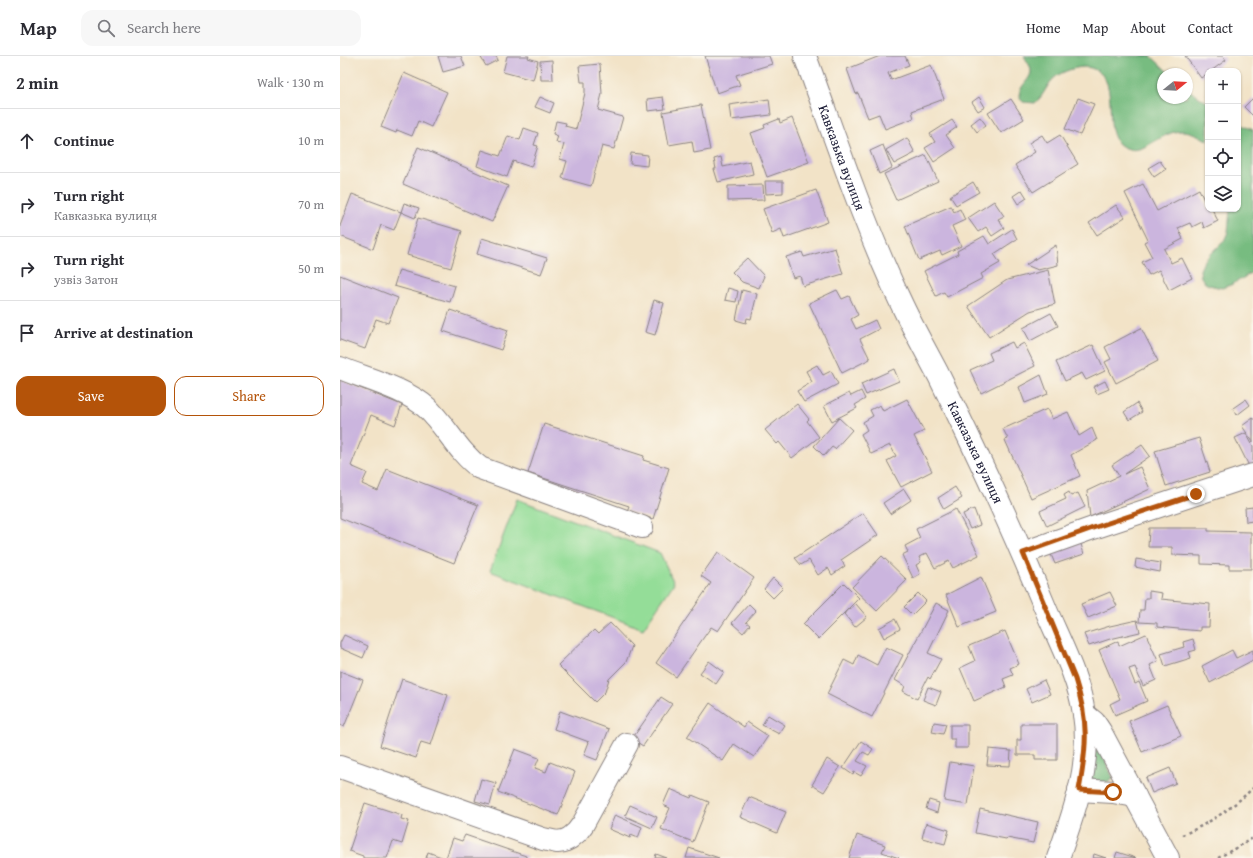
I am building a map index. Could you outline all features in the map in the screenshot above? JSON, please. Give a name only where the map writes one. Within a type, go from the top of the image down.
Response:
[{"type":"street","name":"Кавказька вулиця","points":[[805,56],[881,258],[904,308],[971,442],[1023,553],[1075,679],[1084,714],[1086,740],[1079,790],[1058,858]]},
{"type":"street","points":[[340,368],[405,393],[417,400],[428,409],[470,462],[480,468],[642,527]]},
{"type":"street","points":[[1023,553],[1253,475]]},
{"type":"street","points":[[1084,714],[1094,722],[1100,731],[1164,850]]},
{"type":"street","points":[[340,767],[543,839],[564,842],[570,838],[582,824],[627,744]]},
{"type":"street","points":[[1079,790],[1113,792],[1135,796]]},
{"type":"path","points":[[1164,850],[1217,817],[1253,788]]},
{"type":"path","points":[[1218,858],[1253,838]]},
{"type":"green space","points":[[1024,56],[1151,56],[1164,68],[1157,68],[1157,104],[1193,104],[1193,93],[1205,101],[1205,139],[1191,132],[1178,131],[1145,147],[1132,150],[1129,149],[1119,144],[1113,135],[1110,96],[1107,84],[1102,74],[1087,67],[1070,70],[1054,78],[1035,103],[1023,102],[1020,97],[1020,93],[1030,75],[1031,69]]},
{"type":"green space","points":[[1241,124],[1253,130],[1253,272],[1233,284],[1222,288],[1205,283],[1201,277],[1200,270],[1204,261],[1224,241],[1228,232],[1230,212],[1241,212]]},
{"type":"green space","points":[[517,499],[660,553],[674,583],[643,629],[490,571]]},
{"type":"green space","points":[[1096,748],[1100,749],[1113,778],[1099,787],[1089,778]]},
{"type":"building","points":[[438,56],[461,56],[465,66],[443,72]]},
{"type":"building","points":[[480,56],[496,56],[498,60],[486,66]]},
{"type":"building","points":[[507,56],[529,56],[528,58],[538,61],[533,80],[503,72]]},
{"type":"building","points":[[705,56],[769,56],[772,64],[736,75],[740,85],[717,93]]},
{"type":"building","points":[[880,56],[905,56],[909,65],[888,73],[891,80],[931,65],[944,99],[912,111],[914,118],[885,129],[879,114],[868,118],[858,93],[856,94],[847,69]]},
{"type":"building","points":[[1185,56],[1223,56],[1226,60],[1215,68],[1205,68],[1205,75],[1201,78]]},
{"type":"building","points":[[552,60],[553,80],[541,80],[540,61]]},
{"type":"building","points":[[600,64],[602,94],[598,110],[623,117],[614,149],[602,146],[591,186],[562,178],[567,161],[560,159],[564,144],[556,142],[558,136],[553,134],[556,121],[566,123],[565,126],[576,129],[585,93],[585,82],[581,82],[579,66]]},
{"type":"building","points":[[404,73],[447,92],[431,127],[418,121],[412,136],[397,130],[396,133],[381,127]]},
{"type":"building","points":[[540,97],[554,103],[550,113],[535,107]]},
{"type":"building","points":[[663,97],[665,109],[648,111],[647,99]]},
{"type":"building","points":[[979,97],[985,107],[978,111],[972,102]]},
{"type":"building","points":[[1078,98],[1094,104],[1080,135],[1065,129]]},
{"type":"building","points":[[1253,98],[1253,116],[1244,107]]},
{"type":"building","points":[[769,99],[771,115],[731,120],[729,105]]},
{"type":"building","points":[[1011,99],[1024,119],[1001,133],[988,113]]},
{"type":"building","points":[[701,105],[710,150],[694,153],[692,141],[669,145],[663,112]]},
{"type":"building","points":[[980,117],[986,125],[977,132],[971,124]]},
{"type":"building","points":[[792,118],[809,162],[767,177],[751,133],[765,128],[764,125],[779,119],[780,123]]},
{"type":"building","points":[[952,120],[957,127],[946,135],[955,148],[934,162],[925,148],[935,142],[930,134]]},
{"type":"building","points":[[524,128],[538,133],[534,145],[538,146],[531,167],[513,161],[507,177],[477,166],[482,150],[500,156],[508,136],[520,140]]},
{"type":"building","points":[[1042,135],[1047,143],[1060,135],[1078,164],[1033,192],[1015,165],[1035,152],[1029,143]]},
{"type":"building","points":[[907,138],[915,153],[894,164],[886,150]]},
{"type":"building","points":[[883,145],[892,168],[879,174],[870,151]]},
{"type":"building","points":[[418,147],[508,186],[492,222],[403,184]]},
{"type":"building","points":[[631,153],[648,155],[647,166],[630,164]]},
{"type":"building","points":[[926,155],[938,181],[896,200],[884,174]]},
{"type":"building","points":[[721,157],[723,167],[750,161],[753,174],[718,182],[714,169],[716,169],[714,159]]},
{"type":"building","points":[[1160,161],[1166,169],[1154,177],[1148,168]]},
{"type":"building","points":[[765,181],[783,181],[783,193],[766,194]]},
{"type":"building","points":[[973,182],[979,192],[956,205],[950,196]]},
{"type":"building","points":[[1143,184],[1157,211],[1199,189],[1205,202],[1205,212],[1214,212],[1218,221],[1204,228],[1202,222],[1192,227],[1190,223],[1178,228],[1183,239],[1164,249],[1171,263],[1182,258],[1192,278],[1169,290],[1159,270],[1149,275],[1142,262],[1152,257],[1144,242],[1148,240],[1125,193]]},
{"type":"building","points":[[763,185],[764,200],[728,201],[728,186]]},
{"type":"building","points":[[816,190],[828,222],[784,238],[781,229],[772,233],[763,209]]},
{"type":"building","points":[[1022,190],[1027,198],[1018,204],[1013,196]]},
{"type":"building","points":[[352,194],[401,212],[394,230],[381,225],[373,249],[340,236],[340,226]]},
{"type":"building","points":[[994,201],[1004,216],[998,219],[1004,228],[992,236],[986,227],[978,232],[968,218]]},
{"type":"building","points":[[404,203],[419,208],[415,218],[401,212]]},
{"type":"building","points":[[1116,205],[1125,217],[1097,235],[1089,223]]},
{"type":"building","points":[[951,206],[954,212],[960,209],[965,220],[952,226],[961,246],[942,255],[940,251],[919,260],[905,226]]},
{"type":"building","points":[[418,218],[462,231],[451,268],[407,255]]},
{"type":"building","points":[[1012,229],[1017,239],[994,254],[1000,263],[981,274],[983,278],[947,297],[944,292],[936,296],[924,271],[958,254],[957,251],[984,236],[989,244]]},
{"type":"building","points":[[482,238],[547,258],[541,274],[477,254]]},
{"type":"building","points":[[1056,245],[1058,265],[1038,270],[1026,265]]},
{"type":"building","points":[[835,248],[843,274],[803,286],[800,276],[793,278],[786,257],[802,252],[804,257]]},
{"type":"building","points":[[747,258],[764,276],[759,288],[742,282],[732,272]]},
{"type":"building","points":[[399,270],[455,286],[450,302],[394,286]]},
{"type":"building","points":[[1048,270],[1055,304],[1030,311],[989,337],[968,306],[1007,280]]},
{"type":"building","points":[[340,275],[398,298],[388,323],[376,319],[365,349],[340,340]]},
{"type":"building","points":[[728,288],[738,291],[736,302],[725,300]]},
{"type":"building","points":[[742,290],[757,294],[751,319],[747,318],[746,323],[736,320]]},
{"type":"building","points":[[837,290],[842,299],[849,296],[858,315],[851,319],[856,329],[875,320],[879,329],[860,339],[870,359],[842,373],[809,303]]},
{"type":"building","points":[[654,300],[664,303],[655,335],[645,332]]},
{"type":"building","points":[[450,310],[508,330],[501,350],[443,331]]},
{"type":"building","points":[[1051,313],[1058,326],[1030,341],[1023,328]]},
{"type":"building","points":[[1141,328],[1158,361],[1116,383],[1105,362],[1111,359],[1105,347]]},
{"type":"building","points":[[1012,342],[1015,348],[1024,343],[1035,366],[981,393],[970,370],[992,360],[989,353]]},
{"type":"building","points":[[1093,345],[1105,371],[1086,380],[1082,373],[1065,381],[1056,362]]},
{"type":"building","points":[[817,365],[823,375],[831,371],[838,384],[804,402],[797,391],[812,382],[806,371]]},
{"type":"building","points":[[894,369],[899,381],[866,395],[861,384]]},
{"type":"building","points":[[1041,375],[1048,394],[1025,403],[1019,387]]},
{"type":"building","points":[[340,380],[402,405],[395,425],[371,415],[351,466],[367,473],[362,484],[378,491],[387,469],[478,505],[454,563],[340,518]]},
{"type":"building","points":[[1105,381],[1109,389],[1097,394],[1093,387]]},
{"type":"building","points":[[861,391],[865,399],[855,405],[857,408],[832,421],[824,406],[849,393],[851,396]]},
{"type":"building","points":[[907,399],[924,431],[914,436],[932,471],[901,487],[887,461],[896,456],[890,445],[871,454],[861,434],[867,430],[863,422],[873,416],[870,410],[880,405],[883,411]]},
{"type":"building","points":[[1246,399],[1250,405],[1237,415],[1233,408]]},
{"type":"building","points":[[1137,403],[1142,412],[1129,420],[1124,412]]},
{"type":"building","points":[[797,404],[809,419],[807,421],[819,437],[792,458],[779,442],[777,444],[765,430]]},
{"type":"building","points":[[1047,409],[1052,419],[1068,412],[1079,436],[1092,428],[1097,440],[1071,455],[1080,476],[1031,498],[1005,440],[1008,439],[1003,429]]},
{"type":"building","points":[[839,418],[852,430],[835,449],[832,447],[824,456],[814,446]]},
{"type":"building","points":[[1253,418],[1253,442],[1242,426]]},
{"type":"building","points":[[544,424],[644,456],[643,460],[669,468],[653,519],[627,511],[629,506],[528,473]]},
{"type":"building","points":[[1246,433],[1253,446],[1253,467],[1250,468],[1235,438]]},
{"type":"building","points":[[1199,438],[1210,472],[1166,486],[1155,451]]},
{"type":"building","points":[[1142,445],[1150,456],[1124,474],[1140,467],[1150,489],[1090,517],[1087,491],[1119,476],[1112,465]]},
{"type":"building","points":[[955,487],[962,498],[944,509],[938,498]]},
{"type":"building","points":[[904,489],[911,500],[890,514],[883,503]]},
{"type":"building","points":[[1069,492],[1071,496],[1078,493],[1085,507],[1047,526],[1040,511],[1066,499],[1064,495]]},
{"type":"building","points":[[1253,507],[1253,521],[1246,522],[1245,508]]},
{"type":"building","points":[[956,509],[979,555],[953,568],[949,561],[935,568],[927,553],[919,557],[921,562],[916,565],[920,574],[913,578],[902,555],[908,552],[905,546],[920,538],[916,529]]},
{"type":"building","points":[[974,509],[980,525],[970,529],[963,514]]},
{"type":"building","points":[[863,513],[878,535],[841,560],[845,566],[832,575],[828,568],[818,575],[809,560],[801,565],[795,558]]},
{"type":"building","points":[[1149,528],[1208,528],[1208,531],[1251,532],[1251,569],[1229,569],[1229,565],[1201,564],[1201,556],[1172,555],[1172,547],[1148,547]]},
{"type":"building","points":[[1080,541],[1084,554],[1055,564],[1050,552]]},
{"type":"building","points":[[718,552],[754,578],[718,631],[711,627],[676,677],[656,663],[711,583],[701,576]]},
{"type":"building","points":[[882,556],[907,580],[877,611],[852,587]]},
{"type":"building","points":[[1136,559],[1161,563],[1160,572],[1135,567]]},
{"type":"building","points":[[981,577],[996,612],[959,627],[946,595]]},
{"type":"building","points":[[773,578],[783,588],[773,598],[764,589]]},
{"type":"building","points":[[844,583],[859,598],[818,639],[803,624]]},
{"type":"building","points":[[1149,591],[1162,593],[1161,599],[1210,604],[1209,627],[1200,627],[1200,631],[1157,627],[1157,623],[1139,622],[1140,610],[1144,610],[1145,598],[1149,598]]},
{"type":"building","points":[[1110,592],[1117,606],[1088,618],[1081,604]]},
{"type":"building","points":[[918,593],[926,601],[912,615],[904,607]]},
{"type":"building","points":[[936,603],[949,610],[928,653],[941,659],[930,679],[928,677],[917,699],[903,691],[905,686],[895,680]]},
{"type":"building","points":[[749,604],[756,611],[746,622],[750,625],[743,633],[732,623]]},
{"type":"building","points":[[856,604],[867,617],[855,627],[844,614]]},
{"type":"building","points":[[895,619],[900,629],[884,638],[879,628]]},
{"type":"building","points":[[1137,620],[1140,632],[1089,646],[1084,634],[1110,626]]},
{"type":"building","points":[[610,623],[632,646],[626,662],[609,679],[605,692],[595,702],[558,665],[594,630],[598,634]]},
{"type":"building","points":[[1005,631],[1019,664],[1010,668],[1013,675],[1003,679],[1006,687],[974,701],[960,668],[975,661],[969,646]]},
{"type":"building","points":[[1146,634],[1158,661],[1150,665],[1156,680],[1143,686],[1135,667],[1129,669],[1135,684],[1139,682],[1147,701],[1115,715],[1110,704],[1120,699],[1099,650],[1118,641],[1119,646]]},
{"type":"building","points":[[344,635],[368,646],[363,658],[340,648],[340,643]]},
{"type":"building","points":[[1193,639],[1196,650],[1189,652],[1191,658],[1165,666],[1161,654],[1184,647],[1183,642]]},
{"type":"building","points":[[886,647],[903,655],[872,717],[827,694],[844,660],[854,665],[858,655],[877,665]]},
{"type":"building","points":[[1232,650],[1236,658],[1253,650],[1253,660],[1210,683],[1202,666]]},
{"type":"building","points":[[709,661],[724,672],[716,684],[700,673]]},
{"type":"building","points":[[340,671],[363,680],[344,727],[340,725]]},
{"type":"building","points":[[402,679],[448,695],[431,745],[421,742],[416,758],[380,746]]},
{"type":"building","points":[[1044,680],[1050,694],[1032,702],[1026,689]]},
{"type":"building","points":[[928,687],[941,692],[936,705],[923,700]]},
{"type":"building","points":[[661,697],[672,704],[643,746],[632,739]]},
{"type":"building","points":[[710,703],[744,727],[747,722],[768,736],[754,757],[734,744],[723,761],[687,737]]},
{"type":"building","points":[[1167,705],[1181,736],[1142,752],[1129,721]]},
{"type":"building","points":[[560,711],[609,729],[597,760],[584,755],[589,742],[554,729]]},
{"type":"building","points":[[768,715],[785,725],[779,734],[762,725]]},
{"type":"building","points":[[934,722],[946,724],[943,734],[932,732]]},
{"type":"building","points":[[1021,724],[1057,724],[1057,760],[1035,760],[1035,755],[1017,755],[1017,740],[1021,740]]},
{"type":"building","points":[[950,725],[968,725],[968,748],[955,748],[955,739],[950,739]]},
{"type":"building","points":[[861,741],[873,749],[869,755],[863,752],[857,761],[867,766],[861,776],[854,772],[853,775],[843,768]]},
{"type":"building","points":[[515,749],[539,758],[535,768],[546,772],[550,762],[575,772],[558,815],[498,792]]},
{"type":"building","points":[[989,749],[1011,751],[1010,766],[987,765]]},
{"type":"building","points":[[827,759],[840,767],[824,792],[812,785]]},
{"type":"building","points":[[950,762],[974,766],[968,805],[944,801]]},
{"type":"building","points":[[1170,768],[1176,783],[1152,793],[1146,778]]},
{"type":"building","points":[[481,779],[496,783],[490,805],[475,801]]},
{"type":"building","points":[[670,789],[691,798],[692,795],[709,802],[693,842],[661,829],[670,808],[663,805]]},
{"type":"building","points":[[749,797],[786,812],[777,833],[740,817]]},
{"type":"building","points":[[929,800],[939,803],[937,813],[926,809]]},
{"type":"building","points":[[365,803],[402,815],[401,819],[409,821],[402,844],[393,841],[387,858],[363,858],[363,856],[349,851]]},
{"type":"building","points":[[630,805],[657,817],[652,828],[625,816]]},
{"type":"building","points":[[980,809],[1038,822],[1033,843],[975,833]]},
{"type":"building","points":[[615,815],[642,827],[638,838],[631,835],[630,838],[609,829]]},
{"type":"building","points":[[926,823],[949,830],[945,844],[922,838]]},
{"type":"building","points":[[465,835],[526,856],[526,858],[446,858],[453,838],[462,841]]},
{"type":"building","points":[[857,835],[885,845],[882,852],[899,858],[849,858]]},
{"type":"building","points":[[689,848],[719,858],[686,858]]},
{"type":"building","points":[[428,852],[444,858],[426,858]]},
{"type":"building","points":[[1117,852],[1136,858],[1115,858]]},
{"type":"building","points":[[656,854],[667,858],[655,858]]},
{"type":"building","points":[[1094,854],[1106,858],[1093,858]]},
{"type":"route","points":[[1113,792],[1079,790],[1086,740],[1086,728],[1081,698],[1075,679],[1023,553],[1196,494]]}]
